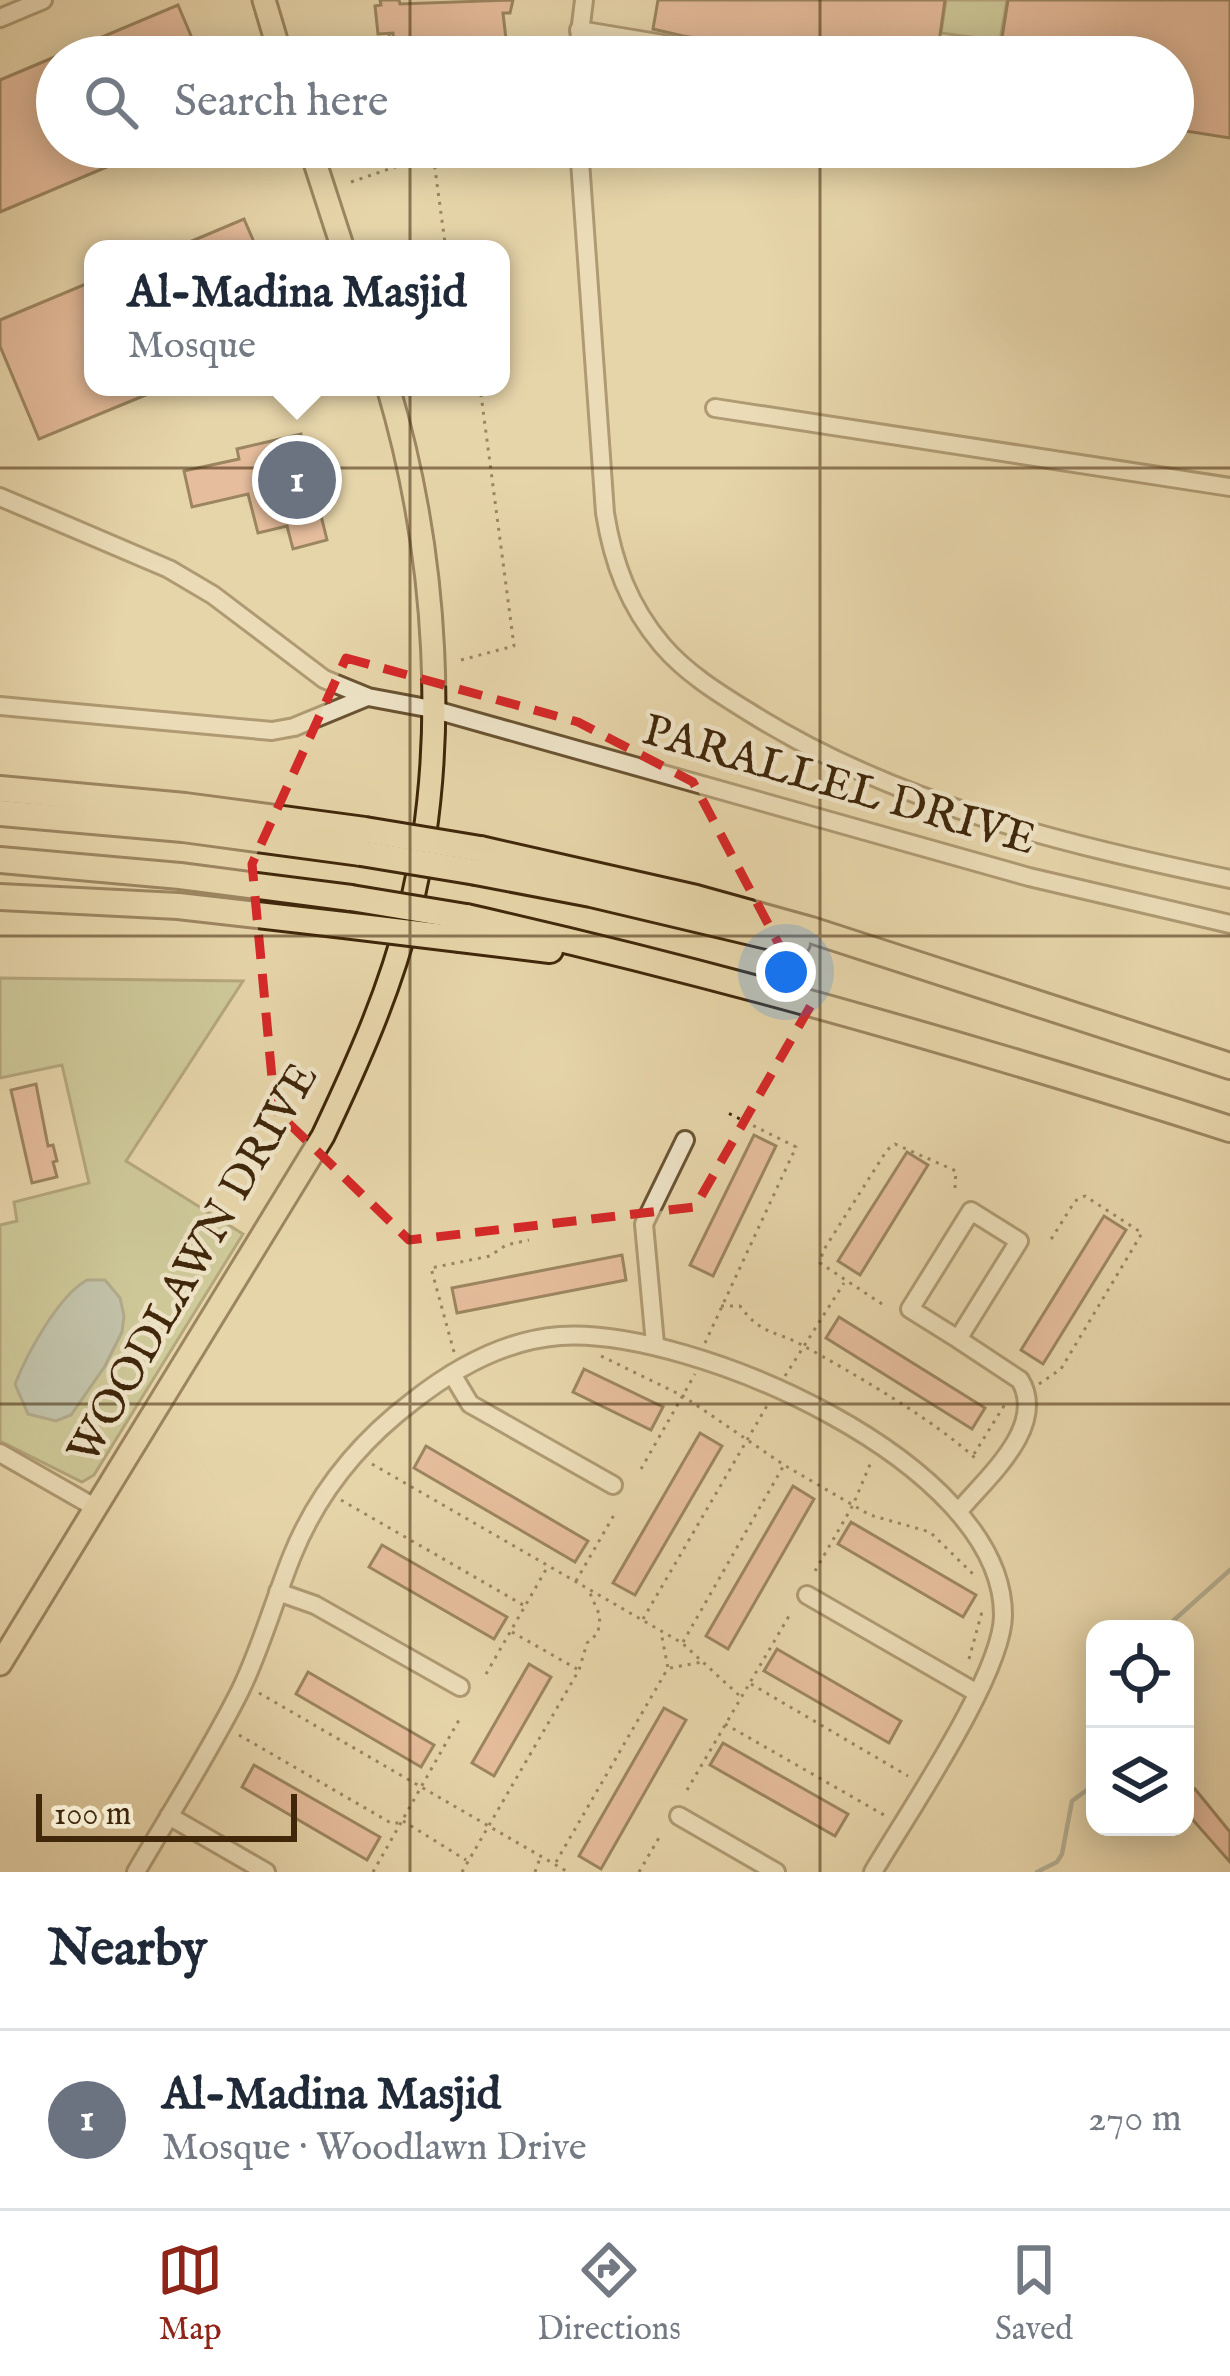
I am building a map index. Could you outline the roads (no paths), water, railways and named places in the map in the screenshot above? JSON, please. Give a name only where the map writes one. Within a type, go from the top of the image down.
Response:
[{"type":"highway","points":[[0,789],[185,806],[478,861],[1055,1009],[1230,1066]]},
{"type":"highway","points":[[0,813],[363,841]]},
{"type":"highway","points":[[0,860],[351,898],[463,928],[724,980],[1023,1063],[1230,1129]]},
{"type":"highway","points":[[0,898],[178,906],[344,925],[463,928]]},
{"type":"main road","points":[[264,0],[275,36]]},
{"type":"main road","points":[[317,168],[340,240]]},
{"type":"main road","name":"WOODLAWN DRIVE","points":[[0,1664],[323,1136],[360,1057],[409,916],[429,788],[432,630],[411,474],[390,396]]},
{"type":"street","points":[[0,18],[43,0]]},
{"type":"street","points":[[579,36],[584,0]]},
{"type":"street","points":[[579,30],[615,36]]},
{"type":"street","points":[[581,168],[610,541],[629,596],[666,650],[719,693],[779,731],[927,800],[1036,835],[1230,879]]},
{"type":"street","points":[[715,408],[1230,487]]},
{"type":"street","name":"PARALLEL DRIVE","points":[[0,497],[169,569],[212,595],[324,679],[368,697],[432,709],[1029,877],[1230,924]]},
{"type":"street","points":[[0,706],[272,731],[368,697]]},
{"type":"street","points":[[655,1344],[644,1224],[685,1140]]},
{"type":"street","points":[[958,1339],[1019,1241],[970,1211],[910,1309],[1020,1380],[1028,1408],[1019,1436],[958,1512]]},
{"type":"street","points":[[136,1872],[240,1691],[304,1530],[340,1471],[385,1424],[454,1367],[544,1338],[602,1336],[702,1358],[834,1416],[889,1453],[958,1512],[991,1558],[1002,1600],[998,1648],[873,1872]]},
{"type":"street","points":[[454,1367],[470,1404],[613,1485]]},
{"type":"street","points":[[0,1454],[97,1508]]},
{"type":"street","points":[[278,1592],[315,1605],[460,1687]]},
{"type":"street","points":[[807,1595],[977,1693]]},
{"type":"street","points":[[169,1816],[266,1872]]},
{"type":"street","points":[[679,1816],[776,1872]]},
{"type":"water","points":[[87,1280],[105,1280],[120,1298],[122,1332],[71,1415],[56,1421],[28,1414],[15,1384],[20,1372],[55,1312]]},
{"type":"waterway","points":[[1174,1620],[1230,1570]]},
{"type":"waterway","points":[[1037,1872],[1062,1854],[1072,1801],[1086,1791]]},
{"type":"place","name":"Al-Madina Masjid","points":[[297,480]]}]
